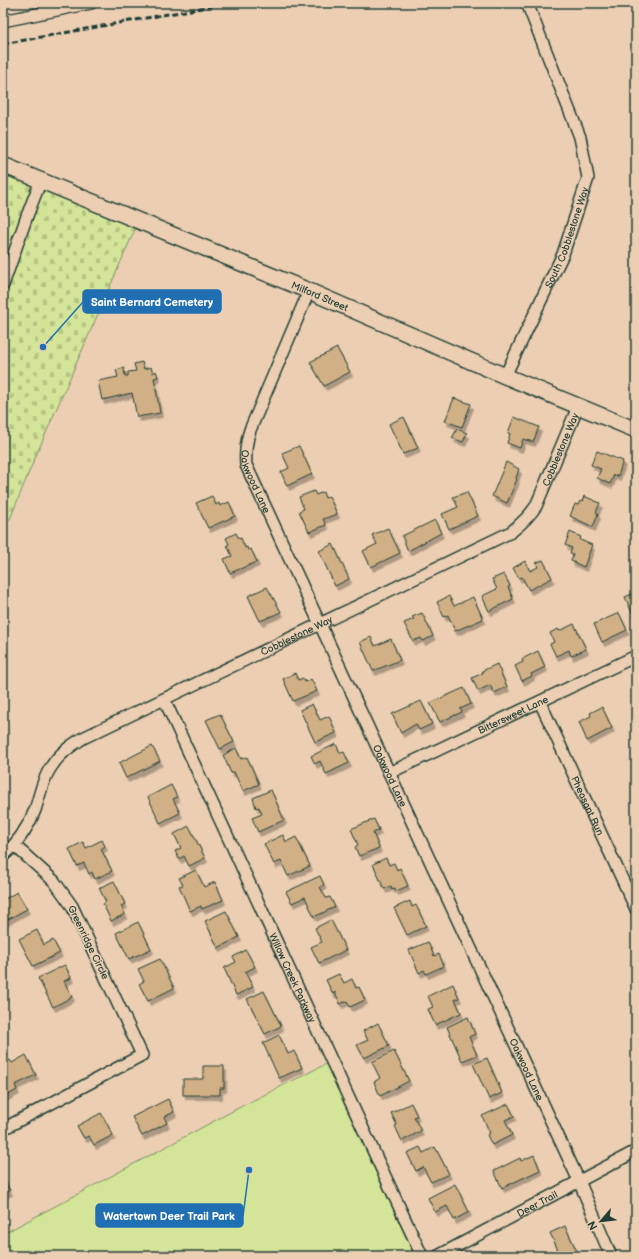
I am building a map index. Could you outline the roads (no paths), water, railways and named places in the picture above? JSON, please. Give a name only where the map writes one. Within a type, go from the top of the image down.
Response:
[{"type":"main road","name":"Milford Street","points":[[3,165],[309,291],[505,376],[636,430]]},
{"type":"street","points":[[3,21],[88,3]]},
{"type":"street","name":"South Cobblestone Way","points":[[505,376],[563,254],[588,178],[580,137],[527,3]]},
{"type":"street","points":[[3,285],[41,180]]},
{"type":"street","name":"Oakwood Lane","points":[[309,291],[250,430],[246,442],[246,466],[579,1181],[611,1256]]},
{"type":"street","name":"Cobblestone Way","points":[[3,856],[14,845],[26,829],[34,811],[42,782],[50,767],[70,746],[83,738],[511,532],[522,524],[530,516],[536,506],[578,406]]},
{"type":"street","name":"Bittersweet Lane","points":[[389,773],[636,656]]},
{"type":"street","name":"Willow Creek Parkway","points":[[164,699],[422,1256]]},
{"type":"street","name":"Pheasant Run","points":[[540,702],[636,909]]},
{"type":"street","name":"Greenridge Circle","points":[[3,1129],[142,1055],[72,906],[54,881],[14,845]]},
{"type":"street","name":"Deer Trail","points":[[438,1256],[636,1151]]},
{"type":"railway","points":[[3,44],[229,3]]},
{"type":"place","name":"Saint Bernard Cemetery","points":[[43,347]]},
{"type":"place","name":"Watertown Deer Trail Park","points":[[249,1170]]}]
